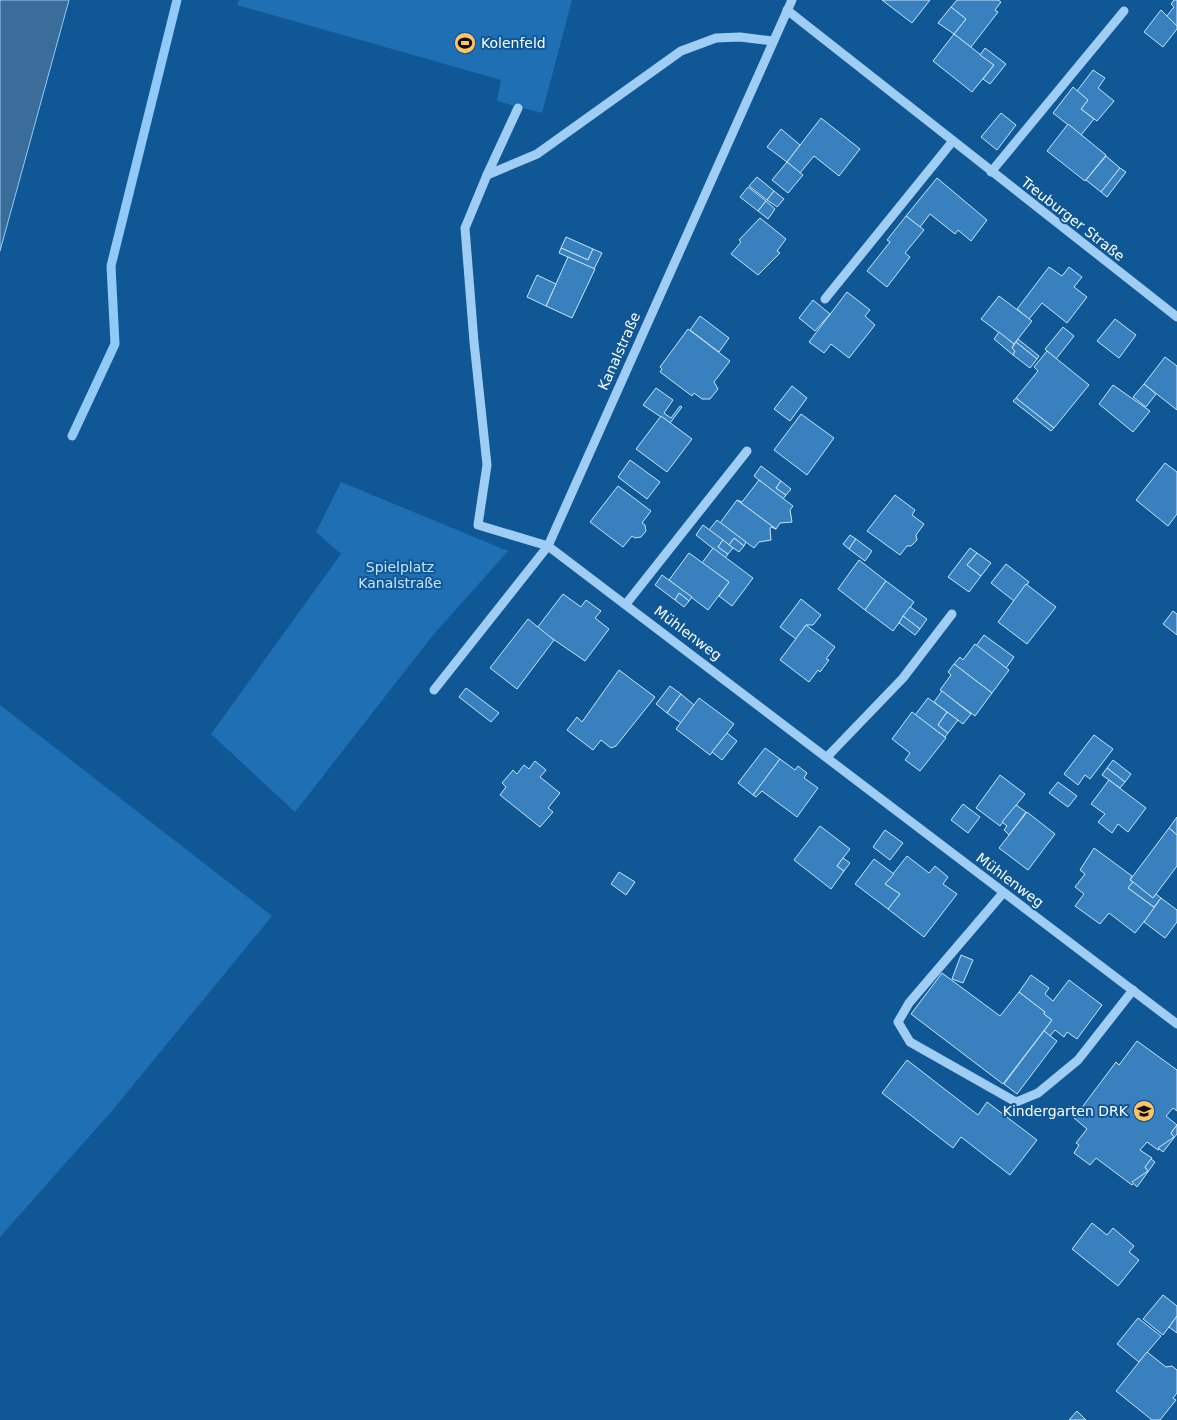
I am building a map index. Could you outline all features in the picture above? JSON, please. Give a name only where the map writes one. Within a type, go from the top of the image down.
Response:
[{"type":"street","name":"Kanalstraße","points":[[434,690],[548,546],[792,0]]},
{"type":"street","name":"Treuburger Straße","points":[[787,10],[952,142],[1177,317]]},
{"type":"street","points":[[991,172],[1124,11]]},
{"type":"street","points":[[487,176],[537,154],[681,51],[716,38],[740,37],[773,41]]},
{"type":"street","points":[[487,176],[518,108]]},
{"type":"street","points":[[825,299],[952,142]]},
{"type":"street","name":"Mühlenweg","points":[[487,176],[466,228],[474,342],[487,465],[478,525],[548,546],[1177,1024]]},
{"type":"street","points":[[626,604],[746,451]]},
{"type":"street","points":[[827,757],[903,678],[952,614]]},
{"type":"street","points":[[1003,893],[909,1003],[898,1022],[910,1042],[1016,1102],[1038,1093],[1078,1060],[1133,990]]},
{"type":"green space","name":"Kolenfeld","points":[[239,0],[572,0],[542,113],[497,101],[501,80],[237,5]]},
{"type":"green space","name":"Spielplatz Kanalstraße","points":[[341,482],[508,551],[433,635],[295,812],[211,734],[341,554],[316,532]]},
{"type":"green space","points":[[0,705],[272,916],[111,1112],[0,1237]]},
{"type":"shaded area","points":[[0,0],[69,0],[0,251]]},
{"type":"building","points":[[882,0],[930,0],[912,23]]},
{"type":"building","points":[[957,0],[998,0],[1001,2],[995,10],[998,12],[971,47],[954,34],[966,19],[951,7]]},
{"type":"building","points":[[1174,0],[1177,0],[1177,26],[1166,17],[1174,7],[1171,4]]},
{"type":"building","points":[[951,7],[966,19],[954,34],[938,23]]},
{"type":"building","points":[[1161,10],[1177,26],[1177,29],[1163,47],[1144,32]]},
{"type":"building","points":[[954,34],[994,65],[972,92],[933,61]]},
{"type":"building","points":[[985,48],[1006,64],[990,84],[983,79],[994,65],[980,55]]},
{"type":"building","points":[[1093,70],[1105,78],[1098,88],[1114,101],[1097,121],[1081,109],[1088,100],[1077,91]]},
{"type":"building","points":[[1073,87],[1088,100],[1081,109],[1094,119],[1081,135],[1053,113]]},
{"type":"building","points":[[1001,113],[1016,125],[997,150],[981,137]]},
{"type":"building","points":[[821,118],[860,149],[839,176],[814,156],[800,173],[787,162]]},
{"type":"building","points":[[1068,124],[1106,155],[1085,181],[1047,151]]},
{"type":"building","points":[[781,129],[800,145],[787,162],[767,147]]},
{"type":"building","points":[[1106,156],[1120,168],[1101,192],[1086,180]]},
{"type":"building","points":[[787,162],[803,175],[788,193],[772,180]]},
{"type":"building","points":[[1120,168],[1126,172],[1107,197],[1101,192]]},
{"type":"building","points":[[757,177],[774,191],[767,200],[749,186]]},
{"type":"building","points":[[937,178],[987,220],[971,241],[958,230],[955,234],[930,214],[920,227],[906,216]]},
{"type":"building","points":[[748,187],[766,201],[758,211],[740,197]]},
{"type":"building","points":[[774,191],[784,199],[777,207],[767,200]]},
{"type":"building","points":[[766,201],[775,209],[768,219],[758,211]]},
{"type":"building","points":[[906,216],[924,230],[905,253],[910,257],[887,287],[867,271],[890,242],[887,240]]},
{"type":"building","points":[[760,218],[786,239],[777,251],[780,253],[758,275],[731,254],[741,242],[739,240]]},
{"type":"building","points":[[566,237],[593,249],[588,260],[561,248]]},
{"type":"building","points":[[561,248],[588,260],[593,249],[602,253],[594,269],[559,253]]},
{"type":"building","points":[[568,257],[595,269],[572,318],[546,306]]},
{"type":"building","points":[[1049,267],[1062,276],[1069,267],[1082,277],[1074,287],[1087,297],[1067,323],[1042,303],[1029,319],[1017,309]]},
{"type":"building","points":[[537,275],[556,284],[546,306],[527,297]]},
{"type":"building","points":[[847,292],[870,310],[865,316],[875,325],[849,358],[831,344],[824,353],[809,342]]},
{"type":"building","points":[[999,296],[1032,321],[1014,344],[981,319]]},
{"type":"building","points":[[813,300],[830,314],[815,331],[799,318]]},
{"type":"building","points":[[700,316],[729,338],[719,352],[690,330]]},
{"type":"building","points":[[1115,319],[1136,335],[1119,358],[1097,341]]},
{"type":"building","points":[[1063,327],[1074,336],[1056,359],[1045,349]]},
{"type":"building","points":[[688,329],[730,361],[714,382],[718,389],[710,399],[702,399],[694,393],[692,396],[660,372],[662,369],[660,367]]},
{"type":"building","points":[[999,332],[1014,344],[1012,348],[1015,351],[1013,355],[994,339]]},
{"type":"building","points":[[1018,339],[1039,356],[1037,359],[1016,342]]},
{"type":"building","points":[[1016,342],[1037,359],[1030,368],[1013,355],[1015,351],[1012,348]]},
{"type":"building","points":[[1047,351],[1089,385],[1054,428],[1016,398],[1038,371],[1034,367]]},
{"type":"building","points":[[1165,357],[1177,366],[1177,410],[1144,384]]},
{"type":"building","points":[[1144,384],[1156,394],[1146,407],[1133,397]]},
{"type":"building","points":[[1113,385],[1150,411],[1133,432],[1099,404]]},
{"type":"building","points":[[792,386],[807,398],[790,421],[774,409]]},
{"type":"building","points":[[656,388],[673,400],[664,413],[671,418],[680,406],[682,407],[670,423],[643,405]]},
{"type":"building","points":[[1016,398],[1054,428],[1051,431],[1013,401]]},
{"type":"building","points":[[801,414],[834,438],[807,475],[774,450]]},
{"type":"building","points":[[661,416],[692,439],[667,472],[636,449]]},
{"type":"building","points":[[630,460],[660,482],[647,499],[618,477]]},
{"type":"building","points":[[1165,463],[1177,472],[1177,514],[1168,526],[1136,500]]},
{"type":"building","points":[[761,466],[781,481],[776,488],[786,495],[783,499],[754,476]]},
{"type":"building","points":[[759,480],[793,506],[790,510],[792,522],[780,523],[776,529],[737,500],[742,502]]},
{"type":"building","points":[[781,481],[791,489],[786,495],[776,488]]},
{"type":"building","points":[[618,486],[651,511],[642,523],[645,525],[646,531],[641,537],[635,538],[632,536],[623,547],[590,522]]},
{"type":"building","points":[[895,495],[915,510],[912,515],[924,524],[916,535],[917,540],[911,546],[907,546],[900,555],[867,531]]},
{"type":"building","points":[[737,500],[776,529],[771,527],[770,529],[771,540],[759,542],[754,548],[720,523]]},
{"type":"building","points":[[717,520],[746,542],[744,546],[734,538],[729,545],[709,530]]},
{"type":"building","points":[[703,525],[723,540],[718,547],[728,554],[725,558],[696,535]]},
{"type":"building","points":[[850,535],[856,539],[849,549],[843,544]]},
{"type":"building","points":[[734,538],[744,546],[739,552],[729,545]]},
{"type":"building","points":[[856,539],[872,551],[865,561],[849,549]]},
{"type":"building","points":[[723,540],[733,548],[728,554],[718,547]]},
{"type":"building","points":[[713,548],[753,578],[732,606],[719,596],[729,582],[702,563]]},
{"type":"building","points":[[970,548],[977,553],[967,565],[981,576],[969,592],[948,577]]},
{"type":"building","points":[[689,553],[729,582],[708,610],[669,580]]},
{"type":"building","points":[[977,553],[991,563],[981,576],[967,565]]},
{"type":"building","points":[[859,560],[886,581],[865,610],[838,589]]},
{"type":"building","points":[[1006,564],[1029,582],[1014,601],[991,583]]},
{"type":"building","points":[[662,575],[692,597],[689,601],[679,593],[675,600],[655,585]]},
{"type":"building","points":[[886,581],[914,602],[893,631],[865,610]]},
{"type":"building","points":[[1026,584],[1056,607],[1027,644],[998,622]]},
{"type":"building","points":[[679,593],[689,601],[684,607],[675,600]]},
{"type":"building","points":[[563,594],[581,607],[586,600],[601,611],[595,618],[609,629],[585,661],[537,628]]},
{"type":"building","points":[[801,599],[821,615],[813,625],[806,625],[796,639],[780,627]]},
{"type":"building","points":[[910,607],[927,619],[920,629],[903,616]]},
{"type":"building","points":[[1173,611],[1177,614],[1177,635],[1163,624]]},
{"type":"building","points":[[903,616],[920,629],[915,635],[899,623]]},
{"type":"building","points":[[528,619],[554,640],[517,689],[490,668]]},
{"type":"building","points":[[806,625],[835,647],[826,659],[829,660],[809,682],[780,660]]},
{"type":"building","points":[[984,635],[1014,657],[1006,668],[976,646]]},
{"type":"building","points":[[975,644],[1009,670],[992,693],[954,664],[960,657],[963,660]]},
{"type":"building","points":[[954,664],[992,693],[975,716],[940,690],[951,675],[948,672]]},
{"type":"building","points":[[619,670],[655,697],[616,746],[611,748],[601,740],[593,750],[567,730],[577,717],[582,722]]},
{"type":"building","points":[[670,686],[681,694],[667,713],[656,704]]},
{"type":"building","points":[[466,688],[499,713],[491,722],[459,697]]},
{"type":"building","points":[[942,691],[971,714],[963,724],[934,702]]},
{"type":"building","points":[[681,694],[694,705],[681,723],[667,713]]},
{"type":"building","points":[[699,698],[734,724],[710,755],[676,729]]},
{"type":"building","points":[[928,698],[947,712],[938,725],[948,733],[945,737],[915,715]]},
{"type":"building","points":[[912,712],[946,738],[920,771],[905,760],[910,753],[892,739]]},
{"type":"building","points":[[947,712],[958,720],[948,733],[938,725]]},
{"type":"building","points":[[727,733],[737,741],[722,760],[712,752]]},
{"type":"building","points":[[1094,735],[1113,749],[1090,779],[1085,775],[1078,785],[1064,774]]},
{"type":"building","points":[[765,748],[780,759],[753,795],[738,783]]},
{"type":"building","points":[[780,759],[795,770],[798,766],[807,773],[804,778],[818,788],[797,817],[762,791],[756,797],[753,795]]},
{"type":"building","points":[[1113,760],[1131,774],[1125,782],[1107,768]]},
{"type":"building","points":[[535,761],[546,770],[540,777],[560,793],[548,808],[553,812],[540,827],[500,795],[506,787],[502,783],[513,770],[517,774],[524,765],[529,769]]},
{"type":"building","points":[[1107,768],[1125,782],[1120,788],[1102,775]]},
{"type":"building","points":[[1000,775],[1025,794],[1000,826],[976,808]]},
{"type":"building","points":[[1109,780],[1146,808],[1128,832],[1118,824],[1112,833],[1098,822],[1105,814],[1091,804]]},
{"type":"building","points":[[1058,782],[1077,796],[1068,807],[1049,793]]},
{"type":"building","points":[[963,804],[980,817],[968,833],[951,820]]},
{"type":"building","points":[[1016,805],[1026,812],[1009,835],[1004,830],[1007,826],[1002,822]]},
{"type":"building","points":[[1027,812],[1055,834],[1028,870],[999,848]]},
{"type":"building","points":[[1177,817],[1177,835],[1169,828]]},
{"type":"building","points":[[820,826],[850,849],[837,866],[844,871],[831,889],[794,860]]},
{"type":"building","points":[[1169,828],[1177,835],[1177,866],[1153,898],[1130,880]]},
{"type":"building","points":[[885,830],[903,843],[890,860],[873,847]]},
{"type":"building","points":[[1094,848],[1132,876],[1130,880],[1133,882],[1128,888],[1155,908],[1135,933],[1109,913],[1100,924],[1075,906],[1084,894],[1075,887],[1085,874],[1080,870]]},
{"type":"building","points":[[907,856],[929,873],[935,866],[948,877],[943,884],[957,894],[924,937],[888,909],[900,894],[885,884]]},
{"type":"building","points":[[843,858],[850,863],[844,871],[837,866]]},
{"type":"building","points":[[874,859],[894,874],[885,884],[900,894],[888,909],[855,884]]},
{"type":"building","points":[[619,872],[635,882],[626,895],[611,884]]},
{"type":"building","points":[[1133,882],[1153,898],[1156,894],[1161,898],[1154,907],[1128,888]]},
{"type":"building","points":[[1161,898],[1177,910],[1177,922],[1165,938],[1144,922]]},
{"type":"building","points":[[961,955],[973,960],[963,983],[952,979]]},
{"type":"building","points":[[942,973],[1000,1016],[1019,992],[1045,1012],[1044,1014],[1052,1020],[1003,1084],[911,1014]]},
{"type":"building","points":[[1031,975],[1049,988],[1045,994],[1053,1001],[1069,980],[1102,1005],[1077,1039],[1067,1032],[1064,1037],[1055,1030],[1050,1036],[1044,1031],[1052,1020],[1044,1014],[1045,1012],[1019,992]]},
{"type":"building","points":[[1044,1031],[1057,1041],[1017,1094],[1004,1084]]},
{"type":"building","points":[[1137,1041],[1177,1070],[1177,1111],[1173,1108],[1166,1116],[1177,1125],[1171,1133],[1174,1137],[1158,1150],[1147,1142],[1140,1150],[1152,1158],[1145,1167],[1148,1171],[1132,1185],[1096,1158],[1090,1165],[1074,1153],[1079,1145],[1076,1143],[1087,1129],[1074,1118],[1116,1062],[1119,1065]]},
{"type":"building","points":[[907,1060],[978,1115],[987,1102],[1037,1140],[1010,1175],[961,1137],[953,1148],[882,1093]]},
{"type":"building","points":[[1177,1125],[1177,1134],[1163,1152],[1158,1148],[1174,1137],[1171,1133]]},
{"type":"building","points":[[1151,1159],[1155,1162],[1137,1187],[1132,1182],[1148,1171],[1145,1167]]},
{"type":"building","points":[[1092,1223],[1107,1235],[1113,1228],[1134,1246],[1129,1252],[1139,1260],[1118,1286],[1072,1249]]},
{"type":"building","points":[[1163,1295],[1177,1306],[1177,1316],[1163,1335],[1143,1319]]},
{"type":"building","points":[[1177,1316],[1177,1333],[1169,1327]]},
{"type":"building","points":[[1138,1318],[1161,1336],[1139,1362],[1117,1344]]},
{"type":"building","points":[[1147,1352],[1166,1367],[1172,1366],[1177,1370],[1177,1393],[1173,1398],[1176,1400],[1160,1420],[1152,1420],[1116,1391]]},
{"type":"building","points":[[1077,1411],[1086,1420],[1069,1420]]},
{"type":"waterway","points":[[72,436],[115,344],[111,266],[177,0]]},
{"type":"place","name":"Kolenfeld","points":[[465,43]]},
{"type":"place","name":"Kindergarten DRK","points":[[1144,1111]]}]
